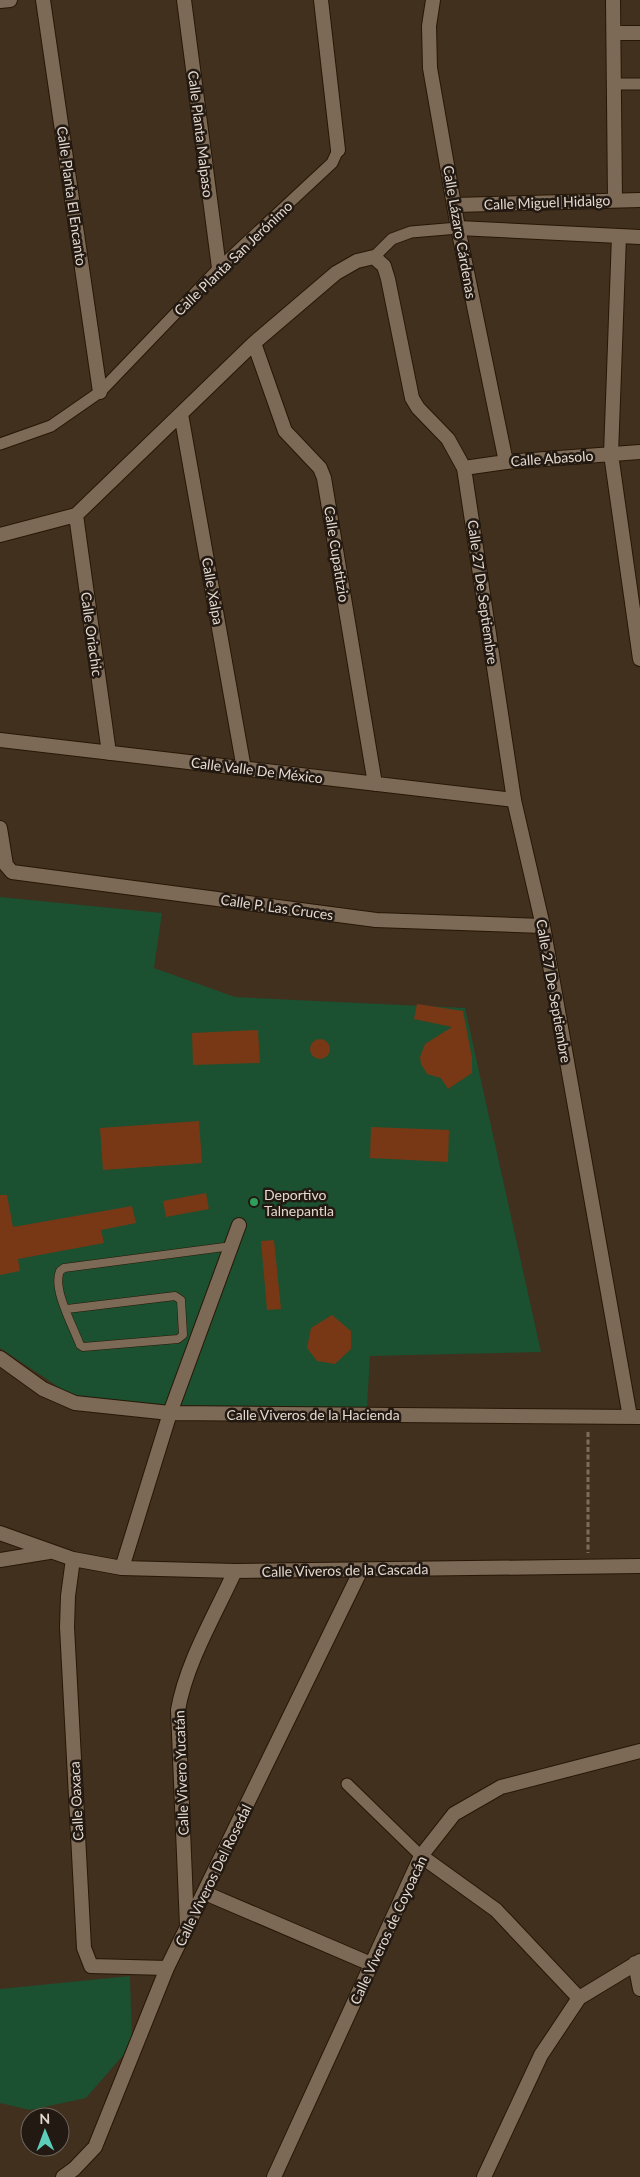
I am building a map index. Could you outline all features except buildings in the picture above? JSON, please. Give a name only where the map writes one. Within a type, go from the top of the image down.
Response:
[{"type":"street","points":[[0,1],[10,0]]},
{"type":"street","name":"Calle Planta El Encanto","points":[[43,0],[100,392]]},
{"type":"street","name":"Calle Planta Malpaso","points":[[184,0],[219,268]]},
{"type":"street","name":"Calle Planta San Jerónimo","points":[[0,444],[51,426],[100,392],[219,268],[332,163],[338,150],[322,0]]},
{"type":"street","name":"Calle Lázaro Cárdenas","points":[[433,0],[429,26],[430,68],[458,228],[506,462]]},
{"type":"street","points":[[613,0],[616,84],[615,200]]},
{"type":"street","points":[[614,33],[640,33]]},
{"type":"street","points":[[616,84],[640,84]]},
{"type":"street","name":"Calle Miguel Hidalgo","points":[[455,205],[640,200]]},
{"type":"street","points":[[0,535],[76,515],[254,343],[336,273],[357,261],[374,257],[392,239],[411,232],[458,228]]},
{"type":"street","name":"Calle Miguel Hidalgo","points":[[458,228],[640,237]]},
{"type":"street","points":[[618,236],[611,454],[640,659]]},
{"type":"street","name":"Calle 27 De Septiembre","points":[[374,257],[384,266],[388,279],[412,398],[418,408],[448,439],[464,468],[514,800],[544,926],[635,1417]]},
{"type":"street","name":"Calle Cupatitzio","points":[[254,343],[285,431],[320,468],[324,478],[375,784]]},
{"type":"street","name":"Calle Xalpa","points":[[181,414],[244,768]]},
{"type":"street","name":"Calle Abasolo","points":[[464,468],[506,462],[640,452]]},
{"type":"street","name":"Calle Oriachic","points":[[76,515],[109,753]]},
{"type":"street","name":"Calle Valle De México","points":[[0,740],[514,800]]},
{"type":"street","name":"Calle P. Las Cruces","points":[[0,828],[6,864],[12,872],[376,920],[544,926]]},
{"type":"street","points":[[122,1568],[170,1413],[239,1225]]},
{"type":"street","name":"Calle Viveros de la Hacienda","points":[[0,1358],[43,1389],[76,1403],[170,1413],[635,1417]]},
{"type":"street","name":"Calle Viveros de la Cascada","points":[[0,1533],[73,1559],[122,1568],[235,1571],[640,1566]]},
{"type":"street","points":[[0,1560],[53,1551]]},
{"type":"street","name":"Calle Oaxaca","points":[[73,1559],[68,1596],[67,1626],[84,1948],[91,1966],[167,1968]]},
{"type":"street","name":"Calle Viveros Del Rosedal","points":[[63,2177],[74,2169],[95,2147],[167,1968],[361,1570]]},
{"type":"street","name":"Calle Vivero Yucatán","points":[[187,1926],[178,1710],[182,1690],[189,1671],[235,1571]]},
{"type":"street","name":"Calle Viveros de Coyoacán","points":[[274,2177],[421,1856],[454,1814],[501,1787],[640,1751]]},
{"type":"street","points":[[347,1784],[421,1856],[496,1910],[579,1998]]},
{"type":"street","points":[[204,1894],[372,1964]]},
{"type":"street","points":[[484,2177],[541,2055],[579,1998],[638,1962],[640,1989]]},
{"type":"lane","points":[[66,1310],[175,1296],[181,1300],[183,1335],[178,1339],[87,1348],[80,1345],[66,1310],[57,1284],[60,1271],[64,1268],[232,1246]]},
{"type":"path","points":[[588,1416],[588,1566]]},
{"type":"green space","name":"Deportivo Talnepantla","points":[[0,897],[162,913],[154,968],[235,997],[465,1008],[541,1352],[370,1356],[367,1408],[155,1405],[75,1398],[0,1348]]},
{"type":"green space","points":[[130,1976],[132,2045],[86,2098],[44,2107],[20,2108],[0,2103],[0,1989]]},
{"type":"place","name":"Deportivo Talnepantla","points":[[254,1202]]}]
